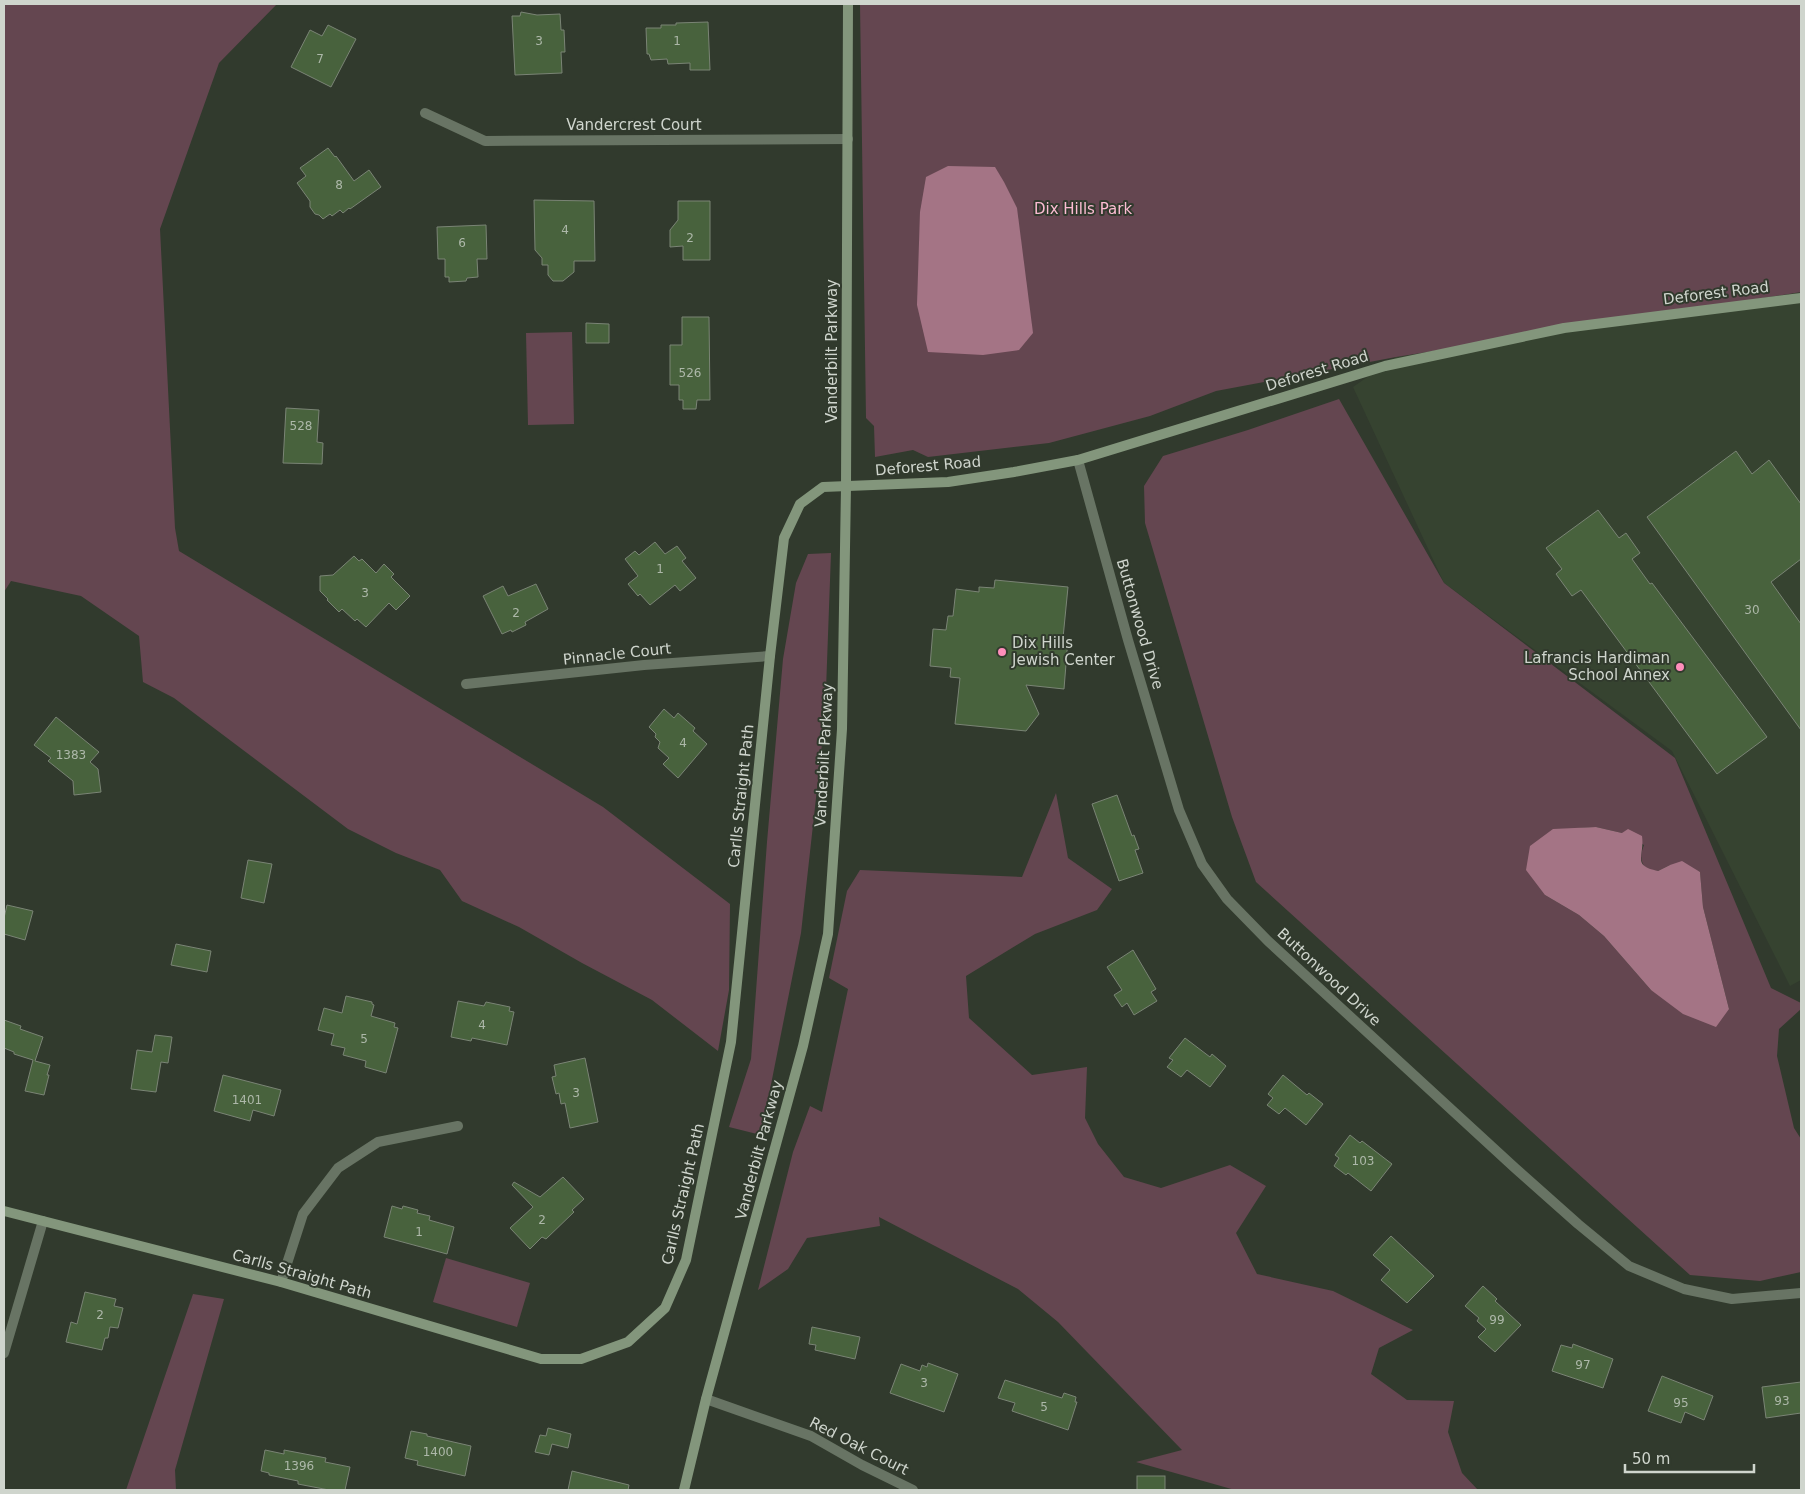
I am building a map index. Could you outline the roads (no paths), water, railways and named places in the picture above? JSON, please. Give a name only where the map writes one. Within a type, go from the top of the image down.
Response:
[{"type":"street","name":"Vanderbilt Parkway","points":[[684,1490],[706,1400],[803,1046],[828,934],[842,729],[846,487],[848,4]]},
{"type":"street","name":"Vandercrest Court","points":[[426,113],[485,141],[848,138]]},
{"type":"street","name":"Deforest Road","points":[[846,487],[948,482],[1078,460],[1385,366],[1564,328],[1801,298]]},
{"type":"street","name":"Buttonwood Drive","points":[[1078,460],[1128,640],[1179,810],[1202,864],[1227,899],[1268,941],[1515,1168],[1629,1266],[1684,1289],[1732,1299],[1801,1293]]},
{"type":"street","name":"Carlls Straight Path","points":[[4,1211],[281,1282],[541,1359],[581,1359],[628,1342],[665,1308],[686,1260],[731,1042],[770,656],[784,538],[800,504],[824,487],[846,487]]},
{"type":"street","name":"Pinnacle Court","points":[[466,684],[644,665],[770,656]]},
{"type":"street","points":[[281,1282],[303,1214],[338,1168],[378,1142],[458,1126]]},
{"type":"street","points":[[4,1353],[43,1221]]},
{"type":"street","name":"Red Oak Court","points":[[706,1400],[811,1436],[862,1465],[913,1490]]},
{"type":"place","name":"Dix Hills Jewish Center","points":[[1002,652]]},
{"type":"place","name":"Lafrancis Hardiman School Annex","points":[[1680,667]]},
{"type":"park label","name":"Dix Hills Park","points":[[1083,209]]}]
